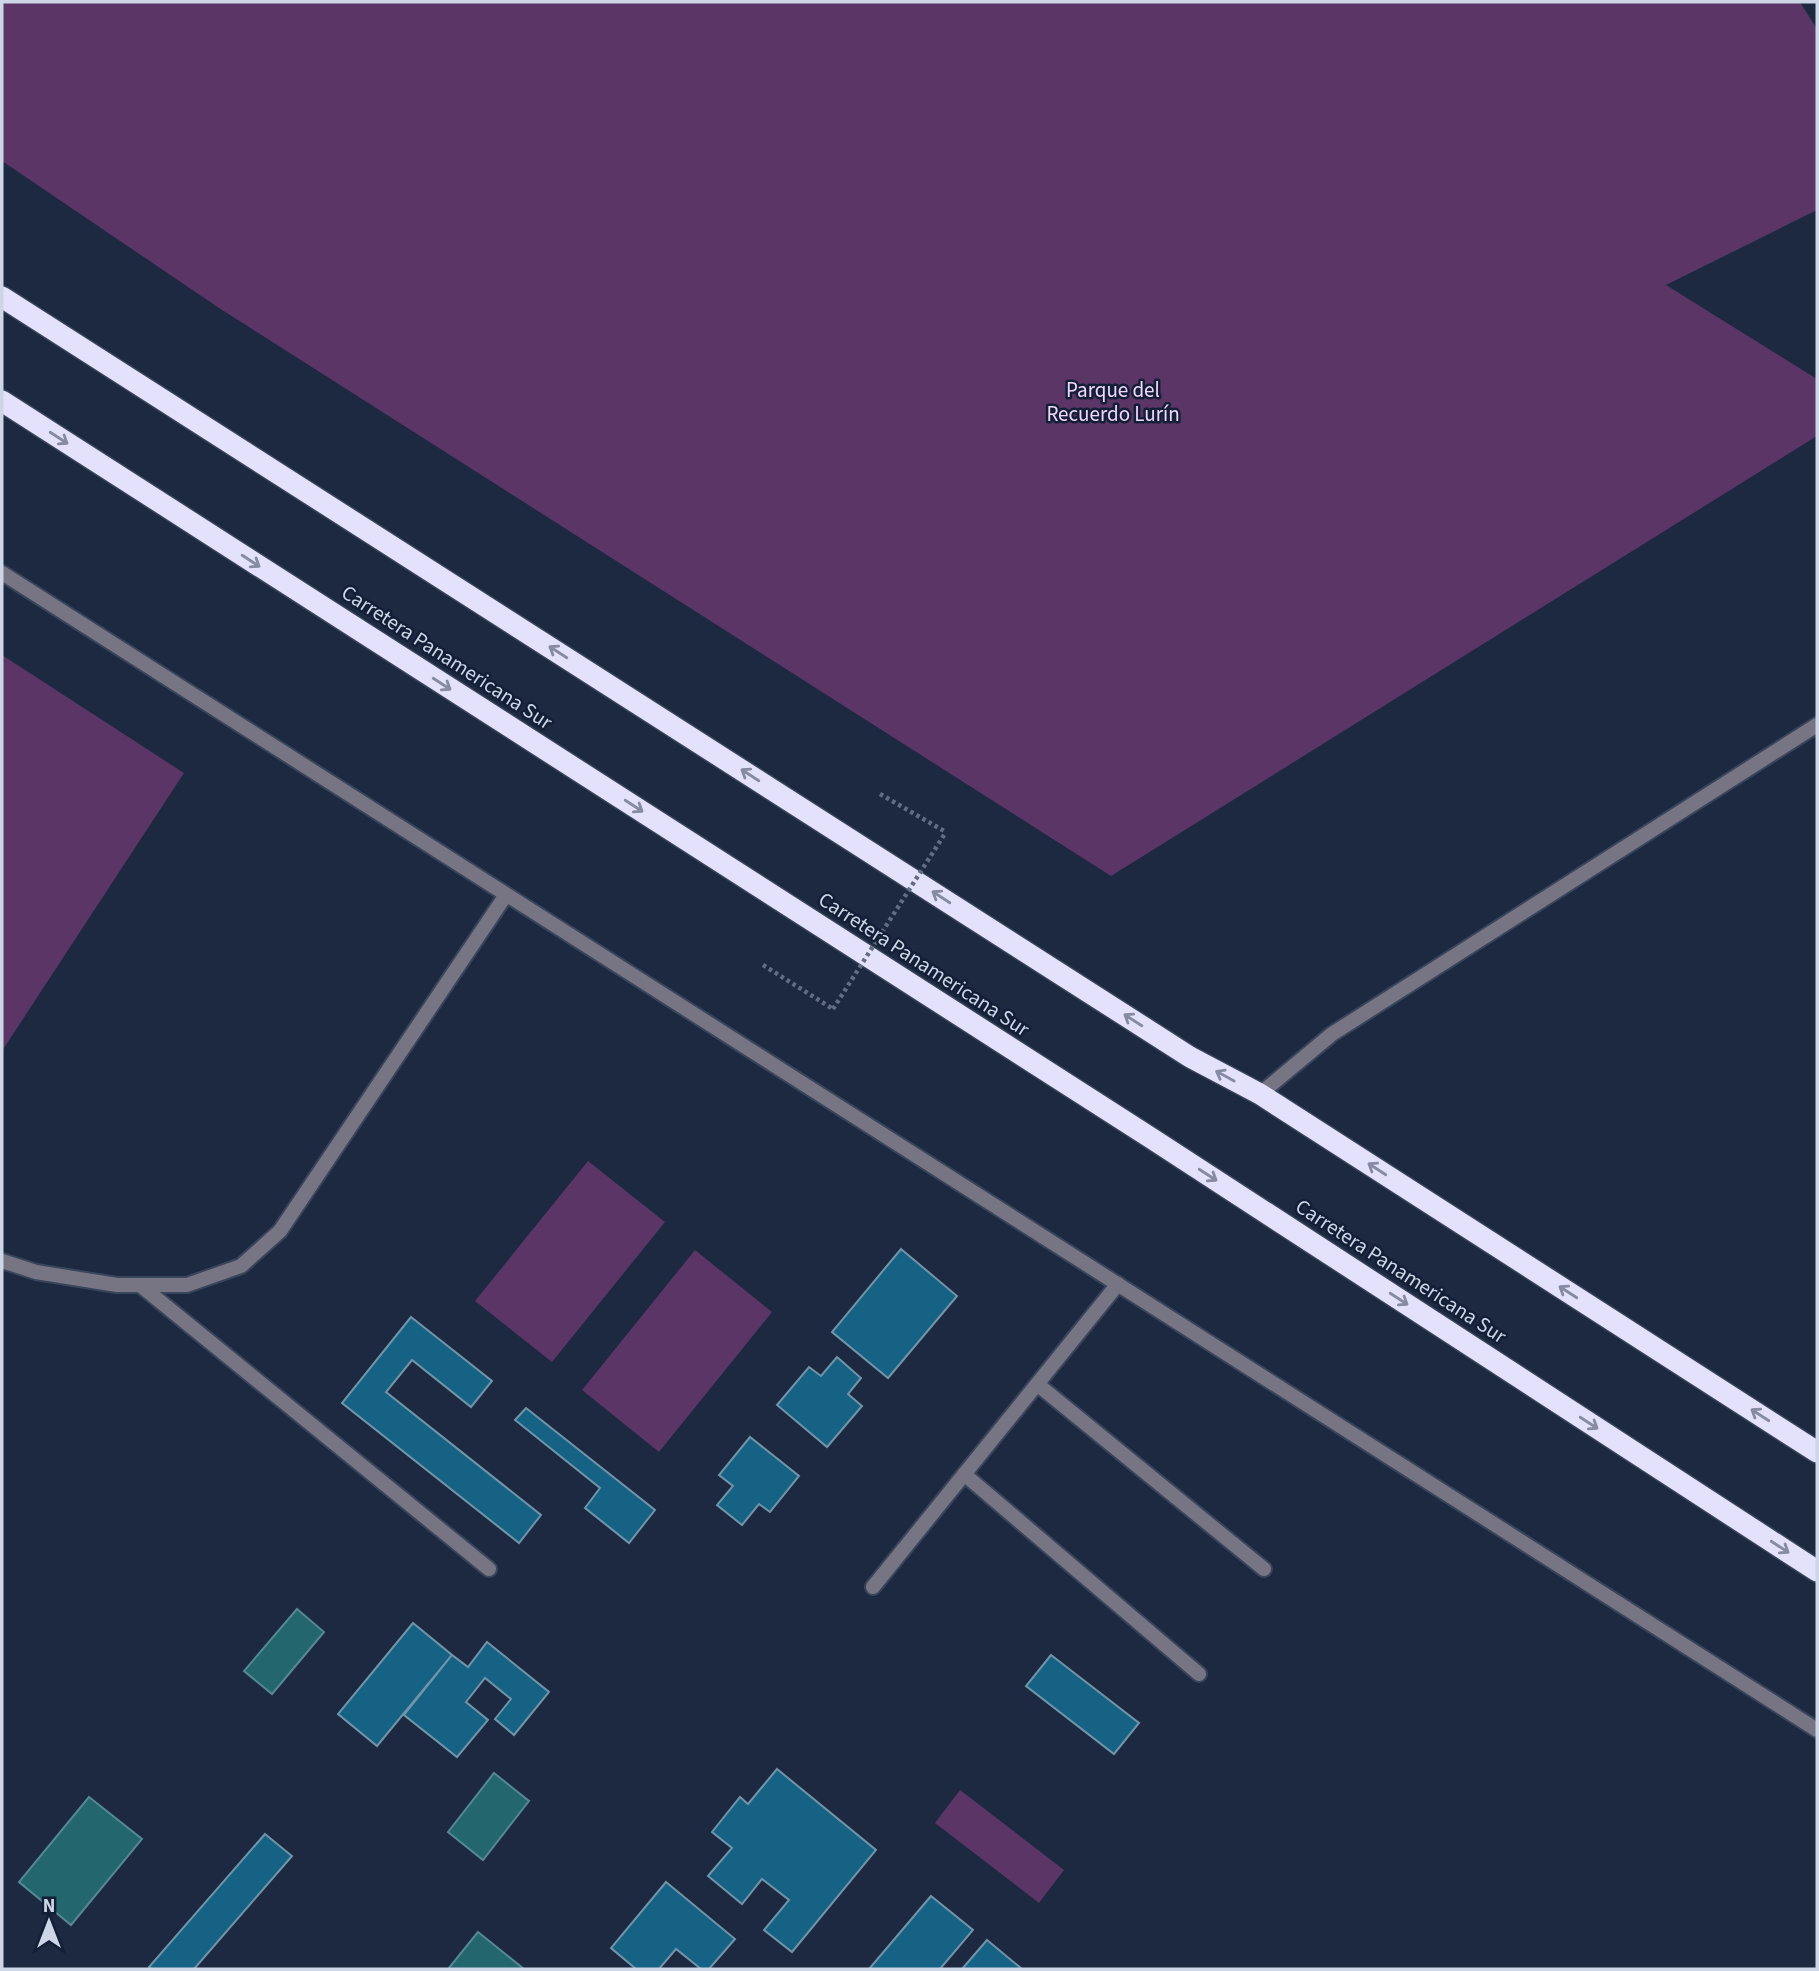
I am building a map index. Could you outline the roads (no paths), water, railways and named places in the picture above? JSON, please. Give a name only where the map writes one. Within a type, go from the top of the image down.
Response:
[{"type":"highway","points":[[2,297],[1179,1049],[1260,1094],[1817,1452]]},
{"type":"highway","name":"Carretera Panamericana Sur","points":[[2,401],[1151,1138],[1817,1571]]},
{"type":"street","points":[[2,573],[1817,1730]]},
{"type":"street","points":[[1260,1094],[1332,1034],[1817,725]]},
{"type":"street","points":[[2,1261],[36,1272],[117,1285],[187,1285],[241,1266],[280,1231],[506,894]]},
{"type":"street","points":[[873,1587],[1118,1284]]},
{"type":"street","points":[[140,1285],[489,1569]]},
{"type":"street","points":[[1037,1384],[1264,1569]]},
{"type":"street","points":[[964,1474],[1199,1674]]},
{"type":"park label","name":"Parque del Recuerdo Lurín","points":[[1113,402]]}]
